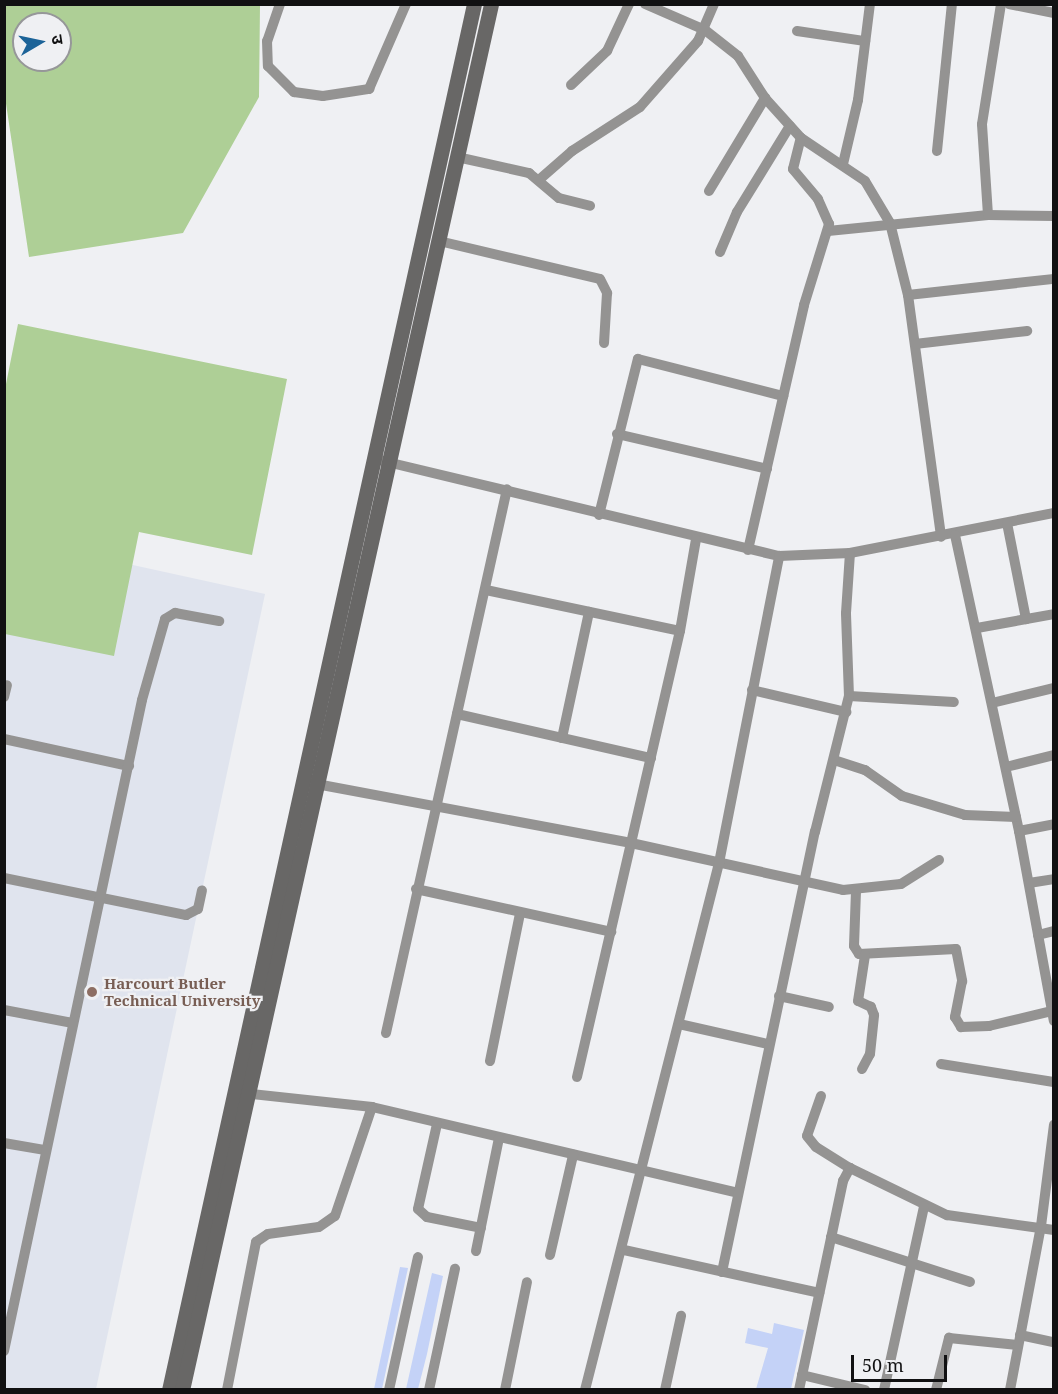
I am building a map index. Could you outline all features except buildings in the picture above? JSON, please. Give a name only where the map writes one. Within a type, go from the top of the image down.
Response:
[{"type":"street","points":[[280,4],[267,41],[268,66],[294,92],[323,96],[369,89],[406,4]]},
{"type":"street","points":[[571,85],[607,51],[629,4]]},
{"type":"street","points":[[645,4],[705,30],[744,62],[765,98],[801,138],[845,155],[865,181],[890,222],[908,296],[941,537]]},
{"type":"street","points":[[540,179],[572,150],[640,107],[705,30],[714,4]]},
{"type":"street","points":[[845,155],[870,4]]},
{"type":"street","points":[[937,151],[952,4]]},
{"type":"street","points":[[987,215],[982,124],[1001,4]]},
{"type":"street","points":[[1009,4],[1053,13]]},
{"type":"street","points":[[170,1389],[241,1093],[383,462],[402,374],[439,166],[473,5],[490,7],[439,241],[402,374]]},
{"type":"street","points":[[797,31],[865,41]]},
{"type":"street","points":[[709,191],[765,98]]},
{"type":"street","points":[[720,252],[737,212],[790,126]]},
{"type":"street","points":[[748,550],[783,396],[828,231],[826,210],[793,169],[801,138]]},
{"type":"street","points":[[439,166],[455,163],[540,179],[559,198],[590,206]]},
{"type":"street","points":[[828,231],[890,222],[987,215],[1053,216]]},
{"type":"street","points":[[439,241],[600,279],[608,293],[604,343]]},
{"type":"street","points":[[908,296],[1053,279]]},
{"type":"street","points":[[915,344],[1027,331]]},
{"type":"street","points":[[599,514],[617,434],[638,359],[783,396]]},
{"type":"street","points":[[617,434],[767,469]]},
{"type":"street","points":[[383,462],[507,489],[696,539],[778,556],[850,553],[955,535],[1053,513]]},
{"type":"street","points":[[386,1033],[416,889],[486,590],[507,489]]},
{"type":"street","points":[[1007,523],[1026,619]]},
{"type":"street","points":[[856,891],[854,946],[865,955],[956,949],[962,981],[955,1017],[965,1029],[1053,1016],[1051,989],[1038,935],[1006,766],[955,535]]},
{"type":"street","points":[[577,1077],[680,631],[696,539]]},
{"type":"street","points":[[722,1272],[768,1044],[849,696],[846,613],[850,553]]},
{"type":"street","points":[[585,1389],[624,1250],[719,862],[778,556]]},
{"type":"street","points":[[486,590],[680,631]]},
{"type":"street","points":[[562,738],[589,612]]},
{"type":"street","points":[[4,1351],[16,1283],[100,897],[165,619],[175,614],[219,621]]},
{"type":"street","points":[[977,628],[1053,614]]},
{"type":"street","points":[[4,697],[7,685]]},
{"type":"street","points":[[992,703],[1053,688]]},
{"type":"street","points":[[752,690],[846,712]]},
{"type":"street","points":[[849,696],[954,702]]},
{"type":"street","points":[[457,714],[651,759]]},
{"type":"street","points":[[4,739],[129,766]]},
{"type":"street","points":[[1006,766],[1053,755]]},
{"type":"street","points":[[834,760],[865,770],[902,796],[965,815],[1016,817]]},
{"type":"street","points":[[311,783],[435,804],[856,891],[901,884],[939,860]]},
{"type":"street","points":[[1019,831],[1053,824]]},
{"type":"street","points":[[4,878],[186,915],[198,909],[202,890]]},
{"type":"street","points":[[1029,883],[1053,879]]},
{"type":"street","points":[[416,889],[611,933]]},
{"type":"street","points":[[489,1061],[520,914]]},
{"type":"street","points":[[1038,935],[1053,931]]},
{"type":"street","points":[[862,1069],[870,1054],[874,1015],[871,1007],[858,1001],[865,955]]},
{"type":"street","points":[[779,996],[829,1007]]},
{"type":"street","points":[[4,1010],[73,1023]]},
{"type":"street","points":[[679,1024],[768,1044]]},
{"type":"street","points":[[941,1064],[1053,1082]]},
{"type":"street","points":[[241,1093],[372,1107],[738,1193]]},
{"type":"street","points":[[182,1389],[241,1093]]},
{"type":"street","points":[[821,1096],[807,1136],[816,1147],[850,1168],[924,1206],[960,1218],[1041,1226],[1053,1230]]},
{"type":"street","points":[[227,1389],[256,1242],[268,1234],[319,1227],[334,1216],[372,1107]]},
{"type":"street","points":[[437,1124],[418,1209],[427,1217],[481,1228]]},
{"type":"street","points":[[1010,1389],[1041,1226],[1053,1125]]},
{"type":"street","points":[[476,1251],[499,1138]]},
{"type":"street","points":[[4,1143],[45,1150]]},
{"type":"street","points":[[550,1255],[573,1155]]},
{"type":"street","points":[[799,1389],[843,1181],[850,1168]]},
{"type":"street","points":[[884,1389],[924,1206]]},
{"type":"street","points":[[831,1237],[910,1266],[970,1282]]},
{"type":"street","points":[[624,1250],[819,1293]]},
{"type":"street","points":[[389,1389],[418,1257]]},
{"type":"street","points":[[429,1389],[455,1269]]},
{"type":"street","points":[[4,1280],[16,1283]]},
{"type":"street","points":[[505,1389],[527,1282]]},
{"type":"street","points":[[665,1389],[681,1316]]},
{"type":"street","points":[[936,1389],[949,1338],[1053,1342]]},
{"type":"street","points":[[802,1375],[865,1389]]},
{"type":"shaded area","name":"Harcourt Butler Technical University","points":[[5,537],[265,594],[96,1389],[5,1390]]},
{"type":"green space","points":[[4,5],[260,5],[259,97],[183,233],[29,257],[5,97]]},
{"type":"green space","points":[[18,324],[287,379],[252,555],[139,532],[114,656],[5,634],[4,394]]},
{"type":"place","name":"Harcourt Butler Technical University","points":[[92,992]]}]
